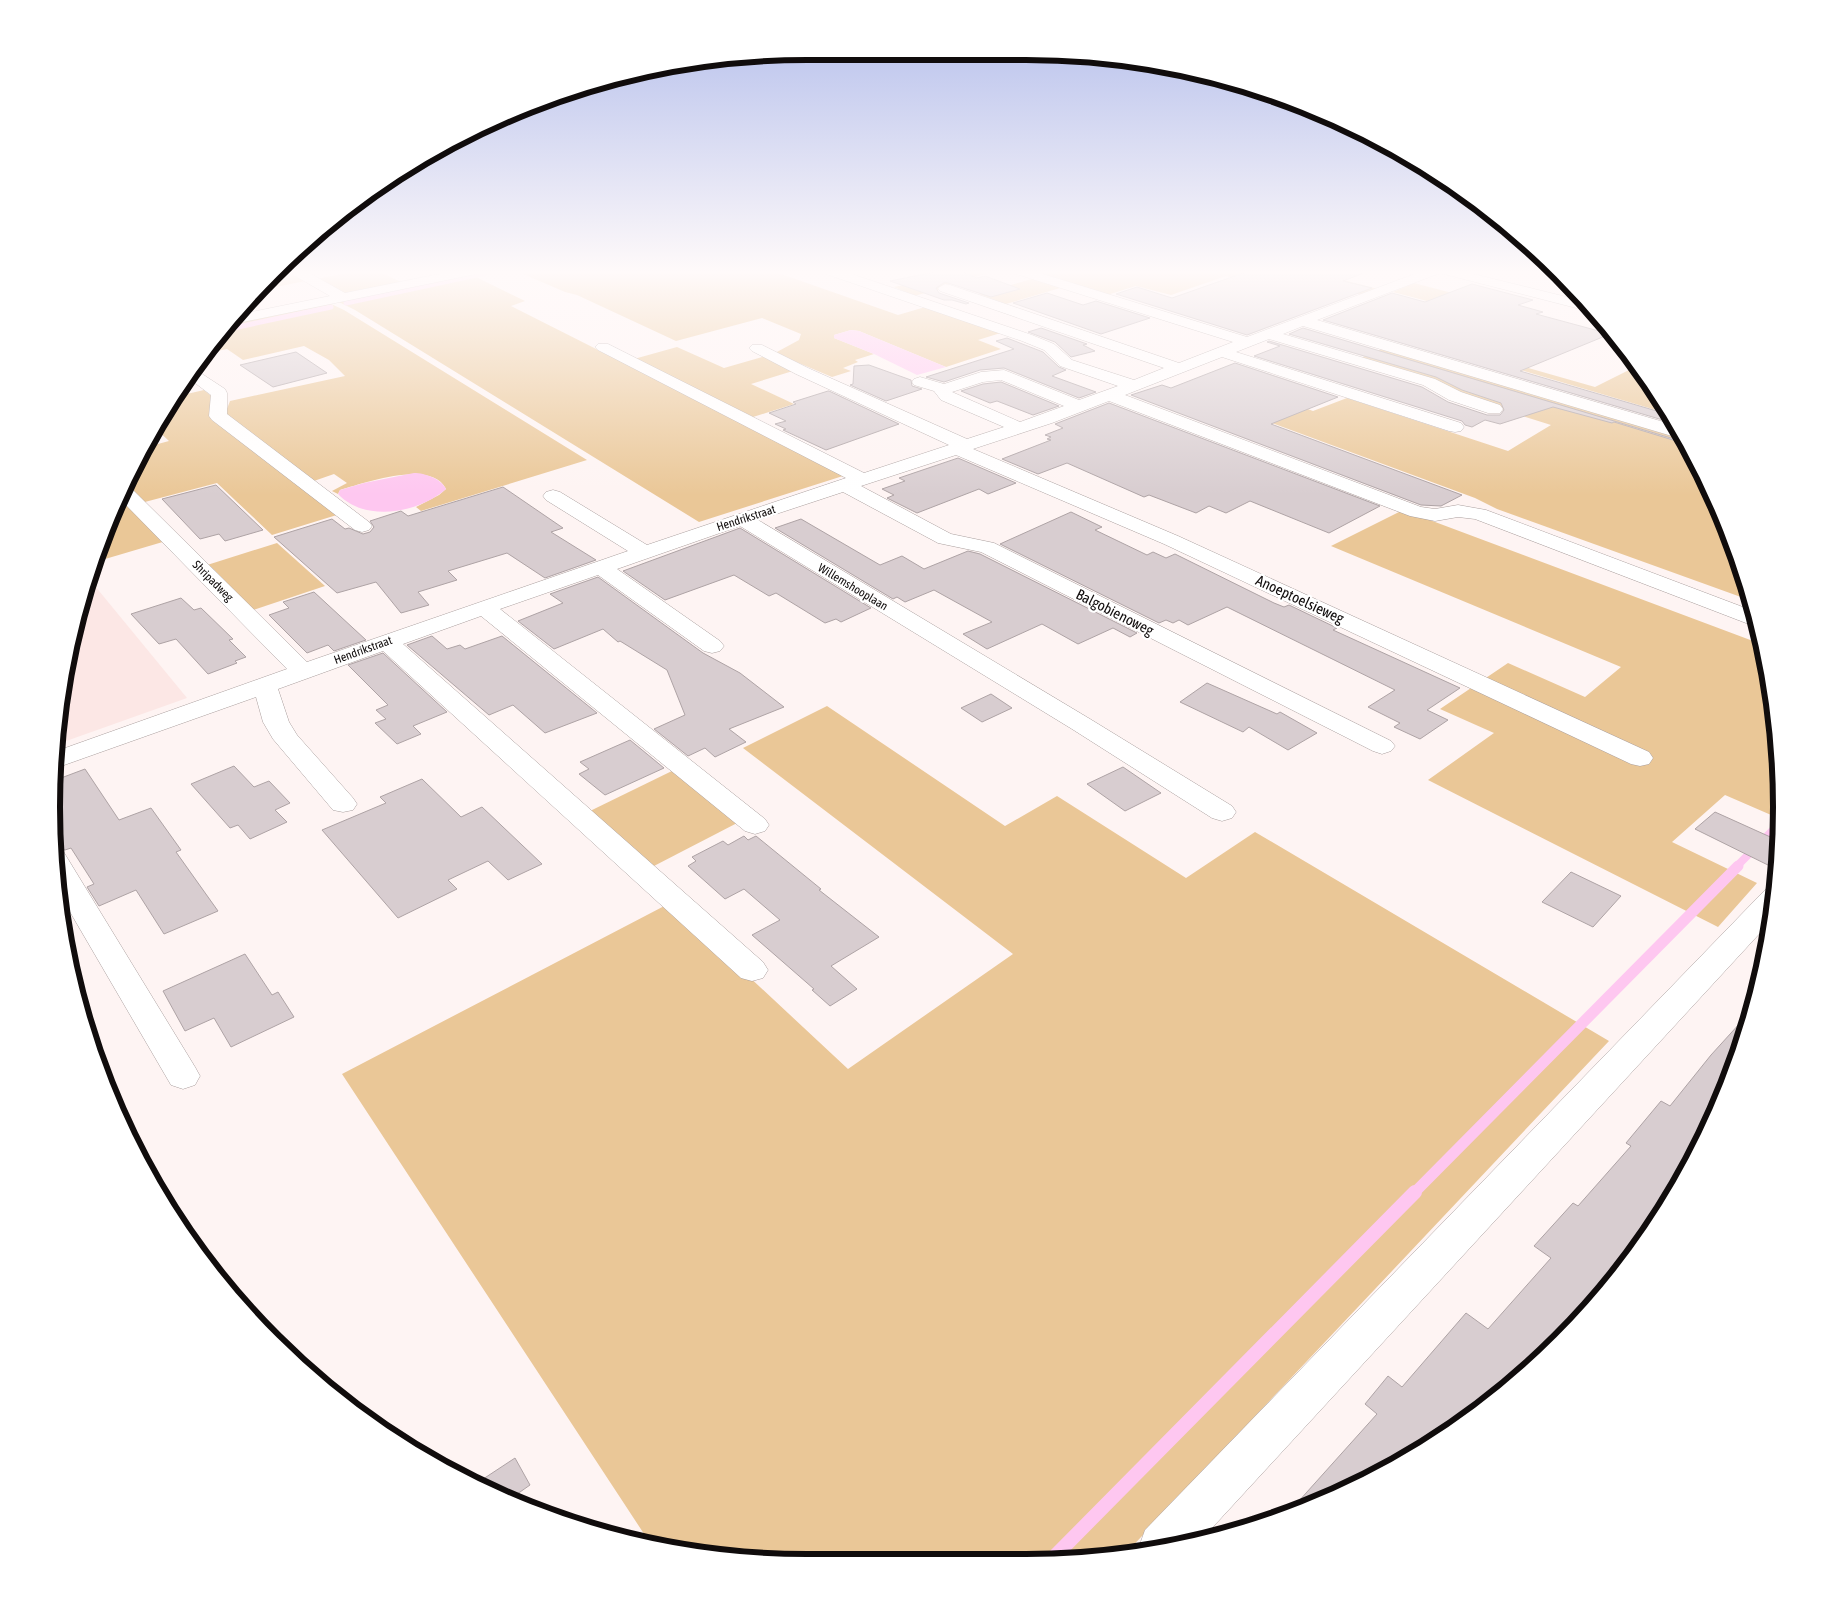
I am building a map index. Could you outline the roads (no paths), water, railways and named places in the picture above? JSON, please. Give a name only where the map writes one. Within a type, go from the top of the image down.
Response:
[{"type":"street","points":[[1045,345],[1066,362],[1136,386]]},
{"type":"street","points":[[1113,345],[1179,368]]},
{"type":"street","points":[[1205,345],[1456,427]]},
{"type":"street","name":"Hendrikstraat","points":[[62,759],[484,607],[1080,407],[1240,345]]},
{"type":"street","points":[[1307,345],[1429,382],[1455,396],[1494,409]]},
{"type":"street","points":[[1385,345],[1670,430]]},
{"type":"street","name":"Balgobienoweg","points":[[603,347],[749,423],[854,482],[945,539],[987,547],[1382,746]]},
{"type":"street","name":"Anoeptoelsieweg","points":[[757,348],[961,447],[1171,540],[1640,758]]},
{"type":"street","points":[[920,382],[944,389],[987,375],[1004,375],[1080,407]]},
{"type":"street","points":[[197,377],[219,394],[218,416],[362,526]]},
{"type":"street","points":[[944,389],[942,392],[947,396],[1020,428]]},
{"type":"street","points":[[1110,395],[1417,512],[1435,515],[1458,511],[1479,514],[1749,617]]},
{"type":"street","name":"Shripadweg","points":[[128,496],[303,672]]},
{"type":"street","points":[[553,496],[644,552]]},
{"type":"street","name":"Willemshooplaan","points":[[742,519],[1081,724],[1222,812]]},
{"type":"street","points":[[600,567],[712,646]]},
{"type":"street","points":[[484,607],[755,825]]},
{"type":"street","points":[[387,642],[752,970]]},
{"type":"street","points":[[265,686],[276,722],[286,739],[343,804]]},
{"type":"street","points":[[64,876],[183,1076]]},
{"type":"street","points":[[1168,1541],[1767,907]]},
{"type":"waterway","points":[[1736,867],[1772,831]]},
{"type":"waterway","points":[[1414,1193],[1738,866]]},
{"type":"waterway","points":[[1058,1553],[1415,1192]]}]
